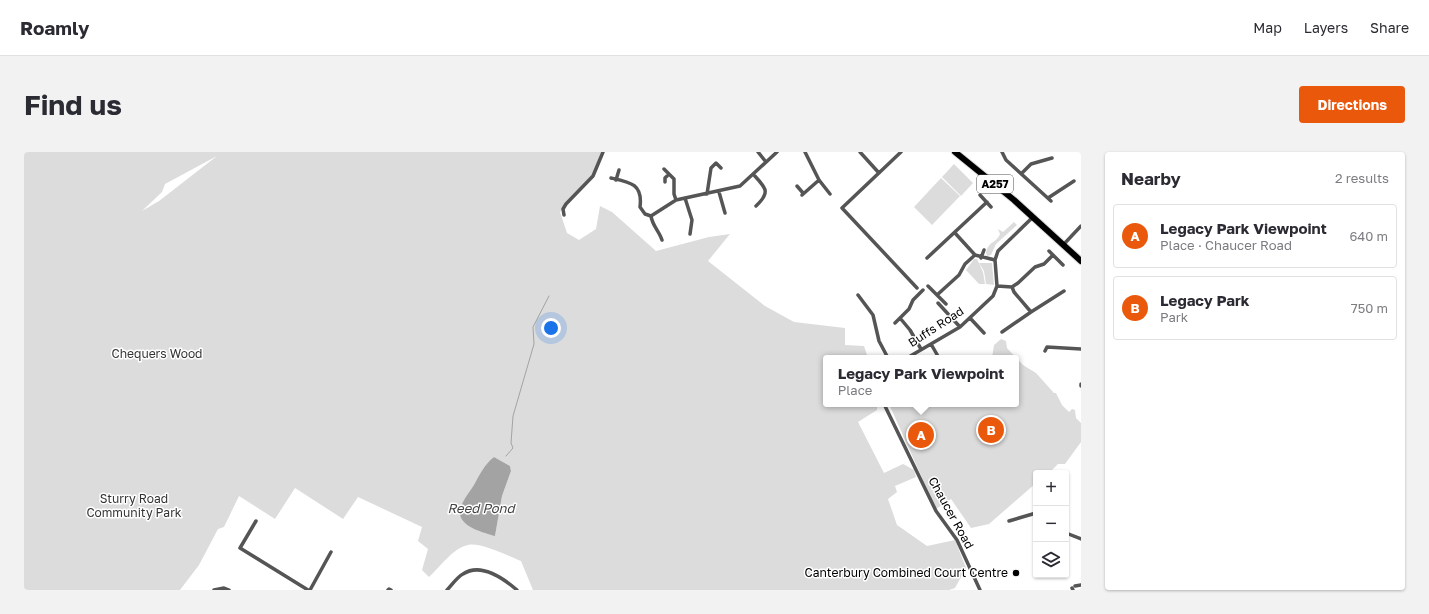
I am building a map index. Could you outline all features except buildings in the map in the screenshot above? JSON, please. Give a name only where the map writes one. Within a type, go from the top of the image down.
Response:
[{"type":"main road","name":"A257","points":[[955,152],[1033,217],[1081,261]]},
{"type":"street","points":[[564,214],[563,209],[566,204],[596,172],[603,152]]},
{"type":"street","points":[[758,152],[766,162]]},
{"type":"street","points":[[651,216],[676,200],[720,192],[740,186],[777,152]]},
{"type":"street","points":[[805,152],[819,180],[830,194]]},
{"type":"street","points":[[860,152],[880,173]]},
{"type":"street","points":[[901,152],[842,208],[917,288]]},
{"type":"street","points":[[1002,152],[1006,160],[1050,200],[1069,181],[1074,181]]},
{"type":"street","points":[[1046,155],[1048,160]]},
{"type":"street","points":[[1022,173],[1031,164],[1052,158]]},
{"type":"street","points":[[707,194],[712,168],[716,163],[721,168]]},
{"type":"street","points":[[664,169],[675,182],[674,190],[676,200]]},
{"type":"street","points":[[616,180],[619,170]]},
{"type":"street","points":[[665,182],[665,178],[669,174]]},
{"type":"street","points":[[753,174],[764,185],[766,191],[765,198],[756,206]]},
{"type":"street","points":[[611,178],[630,183],[638,190],[641,195],[641,210],[645,214],[651,216]]},
{"type":"street","points":[[797,186],[803,194],[819,180]]},
{"type":"street","points":[[720,192],[725,213]]},
{"type":"street","points":[[980,195],[991,207]]},
{"type":"street","points":[[685,198],[692,220],[690,234]]},
{"type":"street","points":[[927,258],[987,202]]},
{"type":"street","points":[[651,216],[652,222],[660,231],[662,240]]},
{"type":"street","points":[[1033,217],[1001,246],[995,260],[997,286],[1012,286],[1018,283],[1035,267],[1044,264],[1053,255]]},
{"type":"street","points":[[1064,244],[1081,226]]},
{"type":"street","points":[[955,233],[975,255],[981,258],[995,260]]},
{"type":"street","points":[[981,258],[984,250]]},
{"type":"street","points":[[1049,251],[1063,265]]},
{"type":"street","points":[[937,295],[959,275],[965,264],[975,255]]},
{"type":"street","points":[[928,286],[946,304]]},
{"type":"street","name":"Buffs Road","points":[[912,355],[960,327],[995,294],[997,286]]},
{"type":"street","points":[[1012,286],[1014,292],[1031,312]]},
{"type":"street","points":[[894,323],[909,309],[913,300],[923,290]]},
{"type":"street","points":[[1002,332],[1064,291]]},
{"type":"street","points":[[858,295],[875,319],[879,341],[886,355]]},
{"type":"street","points":[[938,304],[960,327]]},
{"type":"street","points":[[900,318],[910,330],[921,349]]},
{"type":"street","points":[[970,318],[984,333]]},
{"type":"street","points":[[931,344],[937,355]]},
{"type":"street","points":[[1045,351],[1047,348],[1081,349]]},
{"type":"street","name":"Chaucer Road","points":[[885,407],[936,511],[957,540],[980,590]]},
{"type":"street","points":[[1008,521],[1033,514]]},
{"type":"street","points":[[256,521],[240,548],[309,590],[331,552]]},
{"type":"street","points":[[1069,534],[1081,539]]},
{"type":"street","points":[[447,590],[462,574],[474,569],[487,571],[507,581],[517,590]]},
{"type":"street","points":[[1073,588],[1081,585]]},
{"type":"street","points":[[214,590],[220,588],[229,590]]},
{"type":"street","points":[[388,590],[389,588],[391,590]]},
{"type":"green space","points":[[24,152],[601,152],[593,174],[560,212],[567,233],[579,240],[596,229],[600,206],[612,212],[656,251],[709,237],[730,234],[708,261],[765,306],[794,322],[845,328],[845,345],[864,346],[867,355],[823,355],[823,407],[877,407],[877,410],[858,422],[884,473],[903,464],[914,470],[916,477],[895,486],[897,492],[888,499],[897,525],[927,546],[955,540],[966,568],[955,588],[949,590],[533,590],[521,561],[494,550],[473,545],[468,545],[457,550],[429,577],[422,570],[428,549],[418,541],[422,527],[358,497],[343,519],[295,488],[275,519],[239,496],[224,527],[218,529],[199,565],[180,590],[24,590]],"holes":[[[217,156],[159,201],[142,211],[162,192],[165,184]],[[494,457],[510,466],[511,471],[502,496],[495,536],[463,502]]]},
{"type":"green space","points":[[954,164],[973,183],[961,196],[942,177]]},
{"type":"green space","points":[[941,178],[960,196],[932,225],[914,207]]},
{"type":"green space","points":[[1014,222],[1017,225],[996,244],[991,255],[987,256],[987,249],[1000,234],[998,229],[1003,232]]},
{"type":"green space","points":[[974,259],[977,259],[983,272],[985,284],[979,284],[966,270]]},
{"type":"green space","points":[[979,263],[992,263],[994,285],[986,284],[984,271]]},
{"type":"green space","points":[[1001,339],[1006,341],[1007,348],[1014,355],[992,355],[994,345]]},
{"type":"green space","points":[[1019,361],[1036,373],[1054,393],[1056,393],[1062,405],[1069,412],[1072,409],[1075,410],[1076,418],[1081,423],[1081,442],[1065,464],[1058,464],[1052,470],[1033,470],[1033,486],[989,524],[971,528],[951,499],[936,509],[890,407],[1019,407]]},
{"type":"water","name":"Reed Pond","points":[[494,457],[510,466],[511,471],[502,496],[495,536],[468,526],[461,518],[460,513],[461,506],[465,498],[480,473]]},
{"type":"waterway","points":[[506,456],[513,448],[511,443],[513,416],[534,344],[533,327],[549,296]]},
{"type":"place","name":"Legacy Park","points":[[991,430]]},
{"type":"place","name":"Legacy Park Viewpoint","points":[[921,435]]},
{"type":"place","name":"Canterbury Combined Court Centre","points":[[1016,573]]},
{"type":"park label","name":"Chequers Wood","points":[[157,354]]},
{"type":"park label","name":"Sturry Road Community Park","points":[[134,506]]}]
